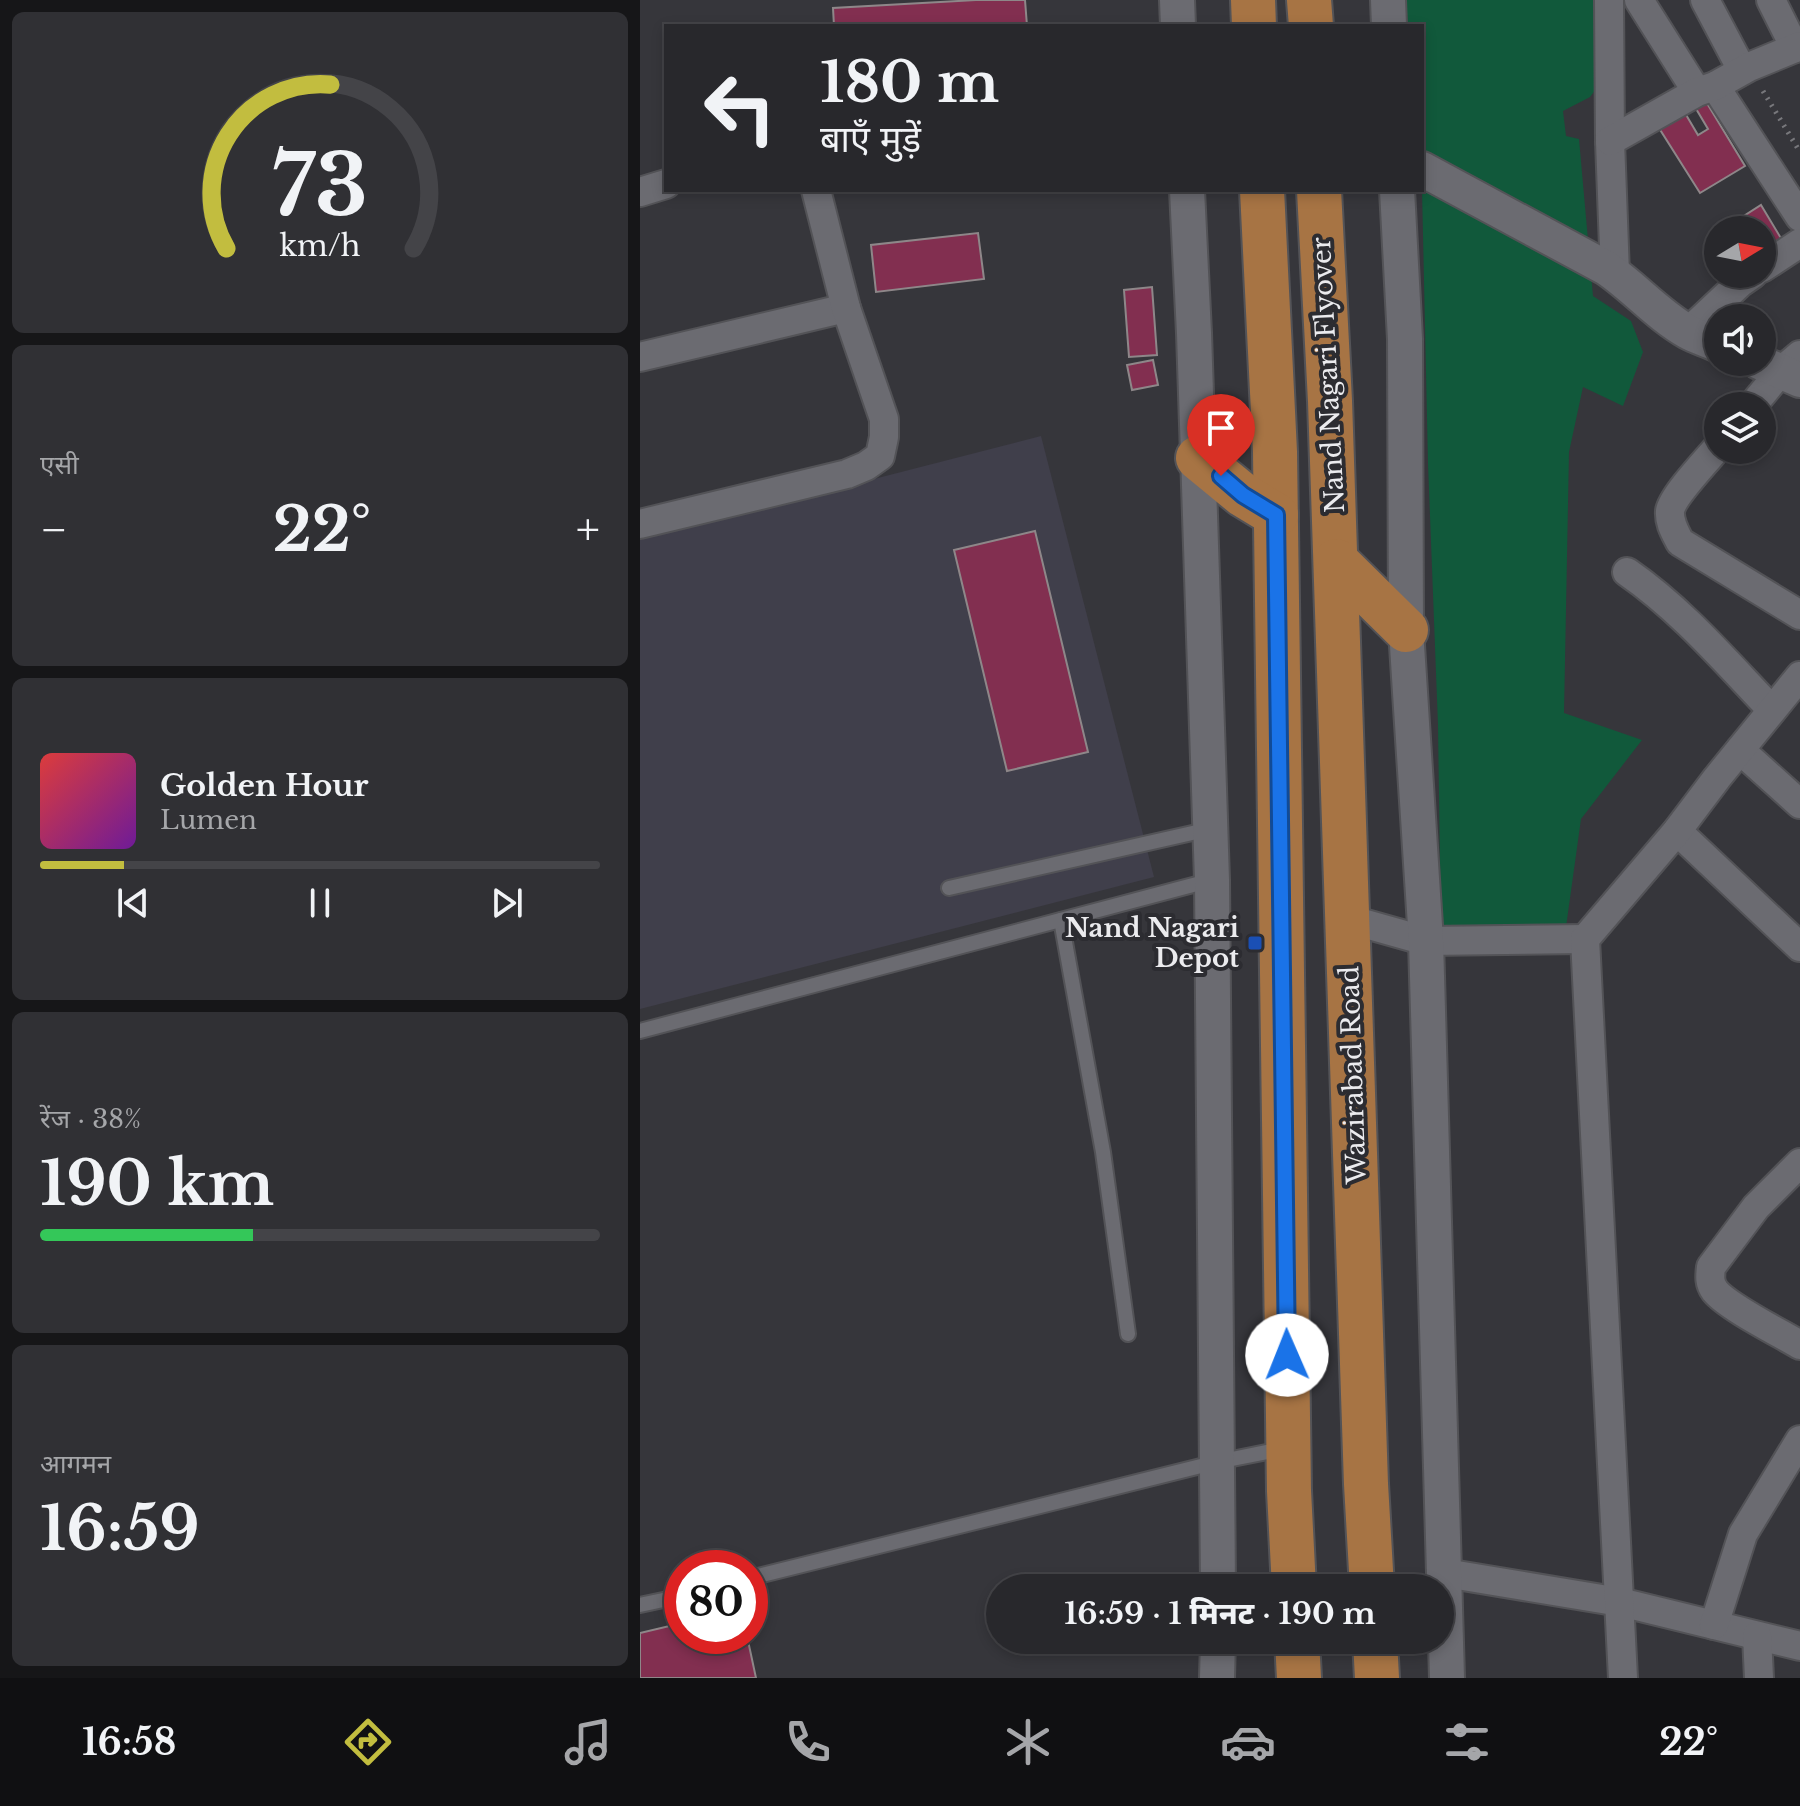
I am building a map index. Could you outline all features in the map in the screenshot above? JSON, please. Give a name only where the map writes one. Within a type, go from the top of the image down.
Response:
[{"type":"highway","points":[[1253,0],[1254,24]]},
{"type":"highway","points":[[1309,0],[1311,24]]},
{"type":"highway","points":[[1262,192],[1275,452],[1288,1448],[1293,1574]]},
{"type":"highway","name":"Nand Nagari Flyover","points":[[1319,192],[1336,561]]},
{"type":"highway","points":[[1198,458],[1243,495],[1276,515]]},
{"type":"highway","points":[[1336,561],[1406,630]]},
{"type":"highway","name":"Wazirabad Road","points":[[1336,561],[1371,1574]]},
{"type":"highway","points":[[1298,1654],[1299,1678]]},
{"type":"highway","points":[[1376,1654],[1377,1678]]},
{"type":"street","points":[[1177,0],[1178,24]]},
{"type":"street","points":[[1388,0],[1389,24]]},
{"type":"street","points":[[1609,0],[1615,274]]},
{"type":"street","points":[[1639,0],[1800,217]]},
{"type":"street","points":[[1705,0],[1745,69]]},
{"type":"street","points":[[1610,141],[1745,69],[1798,47],[1771,0]]},
{"type":"street","points":[[1424,170],[1615,274],[1663,315],[1703,338],[1737,288]]},
{"type":"street","points":[[640,192],[664,185]]},
{"type":"street","points":[[640,524],[847,474],[880,456],[884,419],[846,308],[817,192]]},
{"type":"street","points":[[1187,192],[1211,829],[1218,1574]]},
{"type":"street","points":[[1397,192],[1405,339],[1406,630],[1426,941],[1447,1678]]},
{"type":"street","points":[[1776,259],[1800,243]]},
{"type":"street","points":[[640,357],[846,308]]},
{"type":"street","points":[[1764,392],[1785,367]]},
{"type":"street","points":[[1704,464],[1670,509],[1671,527],[1680,542],[1800,615]]},
{"type":"street","points":[[1627,572],[1689,623],[1772,710]]},
{"type":"street","points":[[1623,1678],[1585,939],[1677,831],[1800,676]]},
{"type":"street","points":[[1740,750],[1800,804]]},
{"type":"street","points":[[1677,831],[1800,947]]},
{"type":"street","points":[[1348,919],[1426,941],[1585,939]]},
{"type":"street","points":[[1800,1163],[1756,1207],[1711,1267],[1709,1278],[1716,1291],[1730,1303],[1800,1345]]},
{"type":"street","points":[[1714,1625],[1743,1534],[1800,1440]]},
{"type":"street","points":[[1445,1573],[1620,1602],[1800,1646]]},
{"type":"street","points":[[1757,1636],[1759,1678]]},
{"type":"street","points":[[1217,1678],[1218,1654]]},
{"type":"lane","points":[[949,888],[1211,829]]},
{"type":"lane","points":[[640,1031],[1212,880]]},
{"type":"lane","points":[[1061,920],[1103,1152],[1128,1334]]},
{"type":"lane","points":[[768,1574],[1217,1462],[1288,1448]]},
{"type":"lane","points":[[640,1605],[664,1600]]},
{"type":"path","points":[[1745,69],[1800,152]]},
{"type":"shaded area","points":[[1041,436],[1154,877],[640,1009],[640,539]]},
{"type":"green space","points":[[1406,0],[1598,0],[1599,85],[1590,97],[1563,111],[1566,136],[1579,139],[1593,296],[1631,321],[1643,352],[1623,406],[1583,387],[1569,452],[1564,713],[1642,740],[1581,819],[1566,927],[1441,931],[1422,192],[1424,24],[1408,24]]},
{"type":"building","points":[[1025,0],[1027,24],[834,24],[833,8]]},
{"type":"building","points":[[1705,100],[1745,166],[1700,193],[1659,128],[1685,113],[1698,135],[1708,129],[1695,107]]},
{"type":"building","points":[[1761,205],[1768,216],[1744,216]]},
{"type":"building","points":[[1776,230],[1785,245],[1776,250]]},
{"type":"building","points":[[978,233],[984,279],[876,292],[871,245]]},
{"type":"building","points":[[1152,287],[1157,355],[1129,357],[1124,290]]},
{"type":"building","points":[[1153,360],[1158,385],[1132,390],[1127,365]]},
{"type":"building","points":[[1035,531],[1088,752],[1007,771],[954,550]]},
{"type":"building","points":[[664,1627],[664,1654],[751,1654],[756,1678],[640,1678],[640,1633]]},
{"type":"place","name":"Nand Nagari Depot","points":[[1255,943]]},
{"type":"route","points":[[1221,476],[1243,495],[1276,515],[1287,1355]]}]
